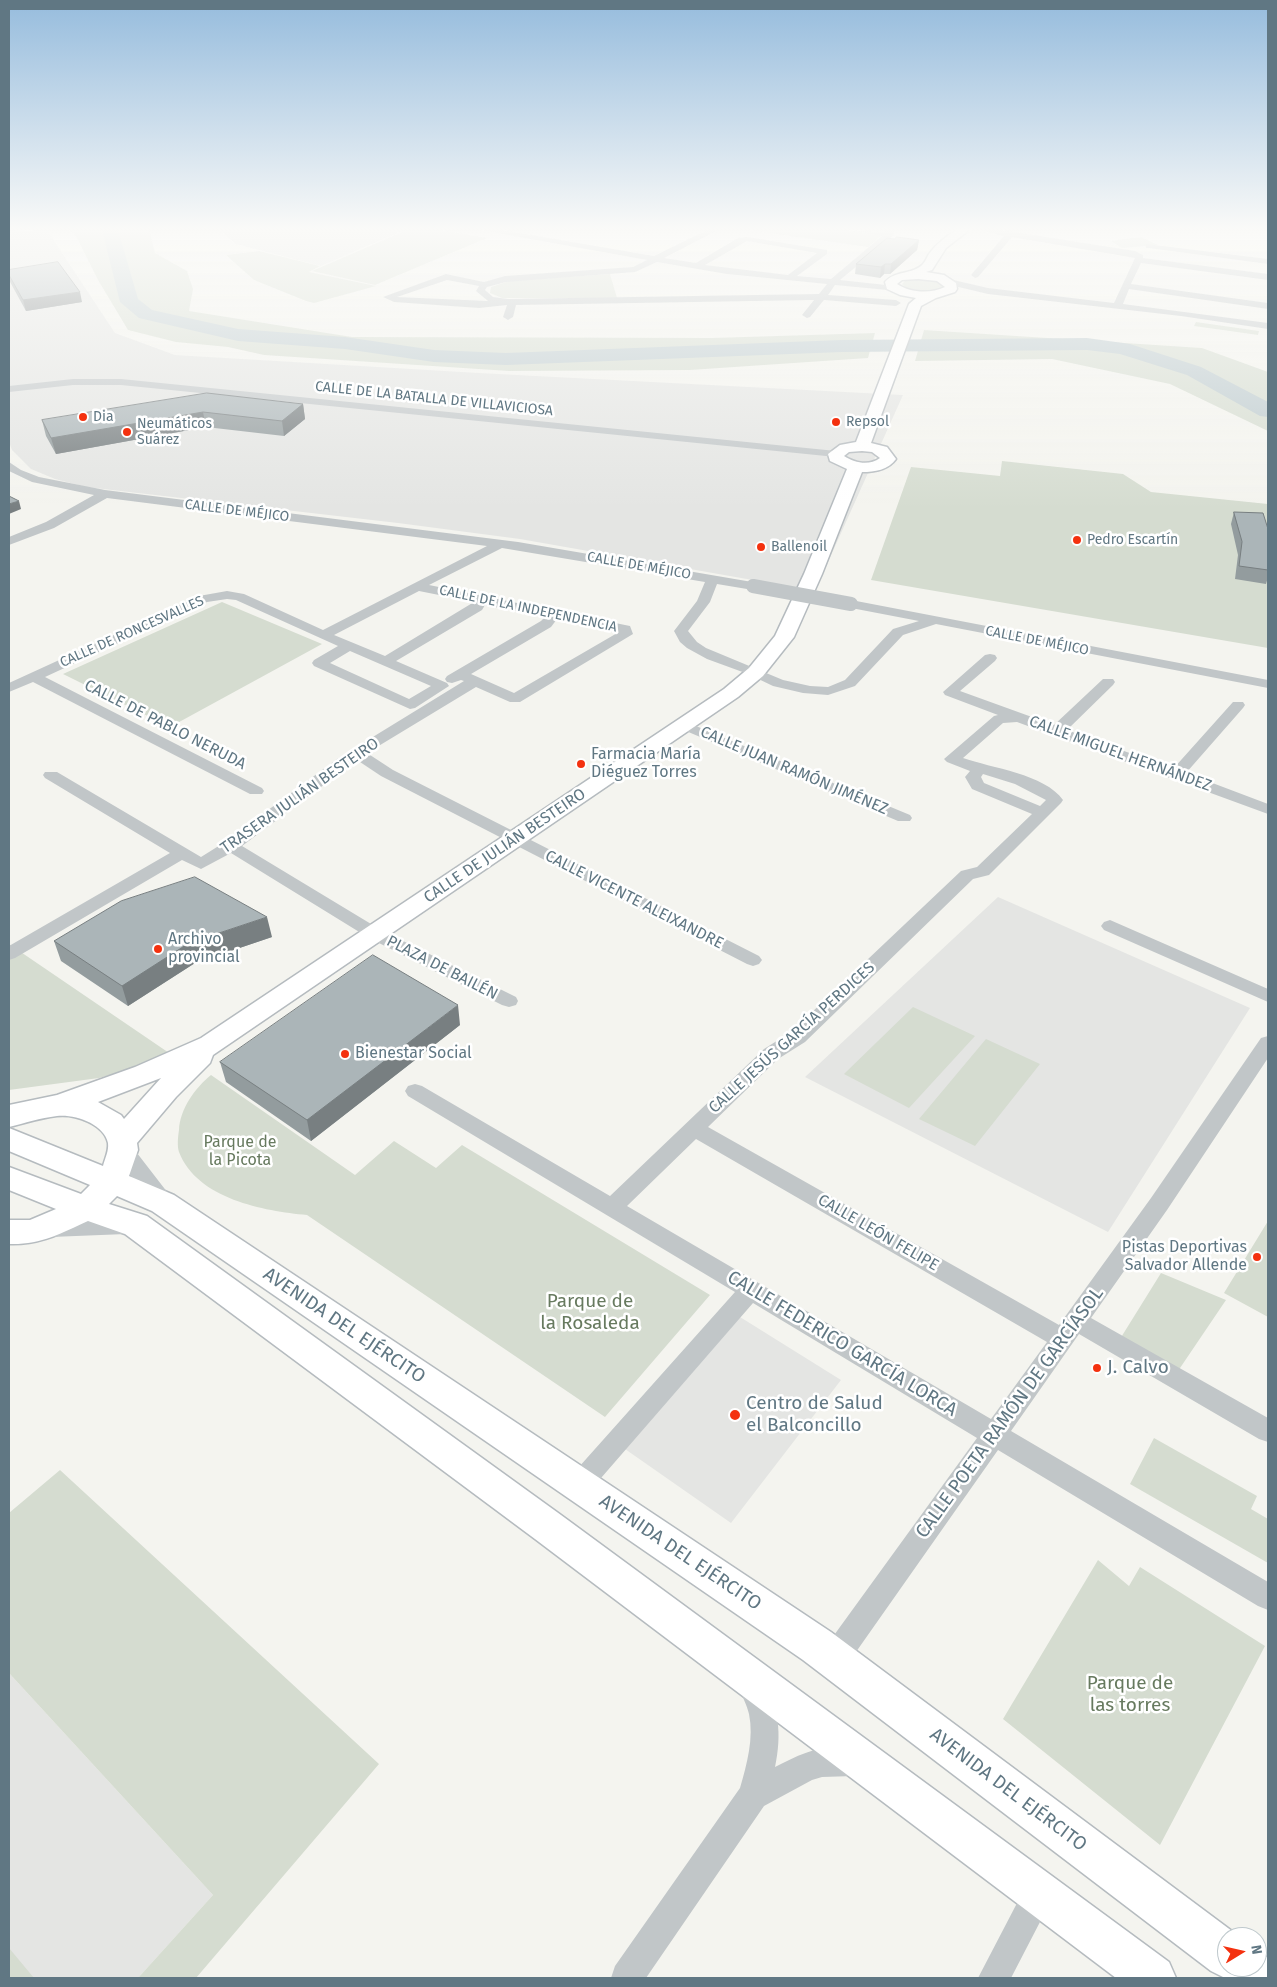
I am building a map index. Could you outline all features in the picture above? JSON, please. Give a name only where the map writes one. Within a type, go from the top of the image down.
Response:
[{"type":"street","points":[[862,446],[908,323]]},
{"type":"street","points":[[1243,323],[1268,326]]},
{"type":"street","name":"CALLE DE LA BATALLA DE VILLAVICIOSA","points":[[9,389],[73,382],[121,382],[836,454]]},
{"type":"street","name":"CALLE DE LA BATALLA DE VILLAVICIOSA","points":[[9,394],[29,388]]},
{"type":"street","points":[[862,446],[885,453],[888,459],[881,465],[856,467],[842,463],[836,458],[836,454],[844,448],[862,446]]},
{"type":"street","name":"CALLE DE MÉJICO","points":[[10,467],[36,480],[106,494],[500,544],[753,586],[1268,684]]},
{"type":"street","name":"CALLE DE JULIÁN BESTEIRO","points":[[60,1105],[145,1074],[211,1045],[730,693],[756,672],[790,627],[856,467]]},
{"type":"street","points":[[9,541],[50,525],[106,494]]},
{"type":"street","points":[[323,635],[500,544]]},
{"type":"street","points":[[713,579],[703,602],[681,631],[682,636],[704,653],[756,672],[777,682],[828,691],[840,688],[858,675],[898,632],[934,621]]},
{"type":"street","name":"CALLE DE LA INDEPENDENCIA","points":[[418,587],[625,629],[626,634],[515,699],[460,674]]},
{"type":"street","name":"CALLE DE RONCESVALLES","points":[[9,688],[204,599],[215,597],[239,597],[323,635]]},
{"type":"street","points":[[385,662],[477,607],[482,600]]},
{"type":"street","points":[[858,675],[868,656],[891,622],[894,613]]},
{"type":"street","points":[[349,646],[318,662],[410,705],[546,624],[554,614]]},
{"type":"street","points":[[323,635],[442,686]]},
{"type":"street","points":[[990,658],[950,692],[1018,717]]},
{"type":"street","name":"CALLE DE PABLO NERUDA","points":[[32,676],[256,792]]},
{"type":"street","name":"TRASERA JULIÁN BESTEIRO","points":[[182,853],[201,864],[232,846],[342,762],[475,681]]},
{"type":"street","points":[[1057,731],[1108,682]]},
{"type":"street","points":[[1176,775],[1238,705]]},
{"type":"street","name":"CALLE MIGUEL HERNÁNDEZ","points":[[979,769],[952,759],[999,719],[1018,717],[1268,809]]},
{"type":"street","name":"CALLE JUAN RAMÓN JIMÉNEZ","points":[[684,725],[904,818]]},
{"type":"street","name":"CALLE VICENTE ALEIXANDRE","points":[[356,753],[387,773],[515,840],[752,960]]},
{"type":"street","name":"CALLE JESÚS GARCÍA PERDICES","points":[[611,1208],[771,1054],[798,1037],[967,875],[983,871],[1055,800],[1053,796],[1045,791],[995,772],[979,769]]},
{"type":"street","points":[[9,954],[182,853],[51,775]]},
{"type":"street","name":"PLAZA DE BAILÉN","points":[[232,846],[376,934],[509,1001]]},
{"type":"street","points":[[1110,926],[1268,996]]},
{"type":"street","name":"CALLE POETA RAMÓN DE GARCÍASOL","points":[[834,1659],[1159,1204],[1268,1043]]},
{"type":"street","name":"CALLE DE JULIÁN BESTEIRO","points":[[119,1157],[166,1090],[211,1045]]},
{"type":"street","name":"CALLE FEDERICO GARCÍA LORCA","points":[[415,1091],[1268,1597]]},
{"type":"street","points":[[12,1113],[60,1105],[87,1109],[111,1122],[119,1157],[86,1208],[23,1234]]},
{"type":"street","name":"CALLE LEÓN FELIPE","points":[[694,1128],[1069,1330],[1268,1431]]},
{"type":"street","name":"AVENIDA DEL EJÉRCITO","points":[[9,1139],[119,1157],[150,1214],[744,1673],[1153,1978]]},
{"type":"street","name":"AVENIDA DEL EJÉRCITO","points":[[9,1178],[86,1208],[150,1214],[579,1485],[834,1659],[1217,1947]]},
{"type":"street","points":[[23,1234],[150,1214]]},
{"type":"street","points":[[579,1485],[751,1290]]},
{"type":"street","points":[[627,1978],[753,1795],[763,1760],[766,1732],[759,1696],[744,1673]]},
{"type":"street","points":[[753,1795],[806,1767],[822,1762],[862,1761]]},
{"type":"street","points":[[994,1978],[1039,1893]]},
{"type":"shaded area","points":[[9,323],[108,323],[115,333],[175,355],[903,395],[815,591],[520,539],[86,487],[55,479],[31,469],[12,450],[9,442]]},
{"type":"shaded area","points":[[998,897],[1250,1008],[1108,1232],[805,1077]]},
{"type":"shaded area","name":"Centro de Salud el Balconcillo","points":[[740,1317],[841,1380],[731,1523],[625,1449]]},
{"type":"shaded area","points":[[9,1673],[213,1895],[138,1978],[9,1978]]},
{"type":"green space","points":[[124,323],[263,323],[352,337],[712,338],[875,333],[868,358],[690,370],[509,371],[264,355],[228,347],[176,342],[128,330]]},
{"type":"green space","points":[[1196,323],[1201,323],[1259,331],[1258,335],[1194,326]]},
{"type":"green space","points":[[924,330],[1202,348],[1268,372],[1268,431],[1170,384],[1052,359],[915,361]]},
{"type":"green space","name":"Pedro Escartín","points":[[1002,461],[1123,474],[1151,492],[1268,504],[1268,648],[871,580],[911,467],[1000,476]]},
{"type":"green space","points":[[222,602],[322,644],[170,727],[63,674]]},
{"type":"green space","points":[[9,944],[175,1057],[99,1078],[9,1090]]},
{"type":"green space","points":[[913,1007],[975,1036],[909,1108],[844,1074]]},
{"type":"green space","points":[[986,1039],[1040,1064],[975,1146],[919,1119]]},
{"type":"green space","name":"Parque de la Rosaleda","points":[[211,1075],[355,1175],[394,1141],[436,1168],[462,1145],[710,1295],[605,1417],[307,1215],[252,1206],[216,1192],[201,1181],[188,1168],[179,1152],[178,1135],[185,1107],[199,1086]]},
{"type":"green space","name":"Pistas Deportivas Salvador Allende","points":[[1268,1221],[1268,1317],[1224,1293]]},
{"type":"green space","points":[[1161,1273],[1226,1300],[1178,1371],[1120,1339]]},
{"type":"green space","points":[[1154,1438],[1257,1496],[1251,1509],[1268,1519],[1268,1563],[1130,1484]]},
{"type":"green space","points":[[60,1470],[379,1764],[196,1978],[138,1978],[213,1895],[9,1673],[9,1513]]},
{"type":"green space","name":"Parque de las torres","points":[[1098,1560],[1129,1586],[1140,1567],[1265,1646],[1160,1845],[1003,1719]]},
{"type":"green space","points":[[9,1948],[34,1978],[9,1978]]},
{"type":"building","points":[[207,393],[303,404],[282,421],[203,412],[51,438],[42,420]]},
{"type":"building","points":[[9,496],[19,501],[9,504]]},
{"type":"building","points":[[1234,512],[1263,513],[1268,529],[1268,570],[1239,566],[1242,542]]},
{"type":"building","name":"Archivo provincial","points":[[195,877],[267,917],[189,943],[122,986],[54,941],[121,901]]},
{"type":"building","name":"Bienestar Social","points":[[373,955],[458,1005],[307,1120],[220,1062]]},
{"type":"waterway","points":[[184,323],[238,335],[345,343],[434,356],[506,359],[842,346],[1087,344],[1123,348],[1194,371],[1268,411]]},
{"type":"place","name":"Dia","points":[[83,417]]},
{"type":"place","name":"Repsol","points":[[836,422]]},
{"type":"place","name":"Neumáticos Suárez","points":[[127,432]]},
{"type":"place","name":"Pedro Escartín","points":[[1077,540]]},
{"type":"place","name":"Ballenoil","points":[[761,547]]},
{"type":"place","name":"Farmacia María Diéguez Torres","points":[[581,764]]},
{"type":"place","name":"Archivo provincial","points":[[158,949]]},
{"type":"place","name":"Bienestar Social","points":[[345,1054]]},
{"type":"place","name":"Pistas Deportivas Salvador Allende","points":[[1257,1257]]},
{"type":"place","name":"J. Calvo","points":[[1097,1368]]},
{"type":"place","name":"Centro de Salud el Balconcillo","points":[[735,1415]]},
{"type":"park label","name":"Parque de la Picota","points":[[240,1152]]}]
